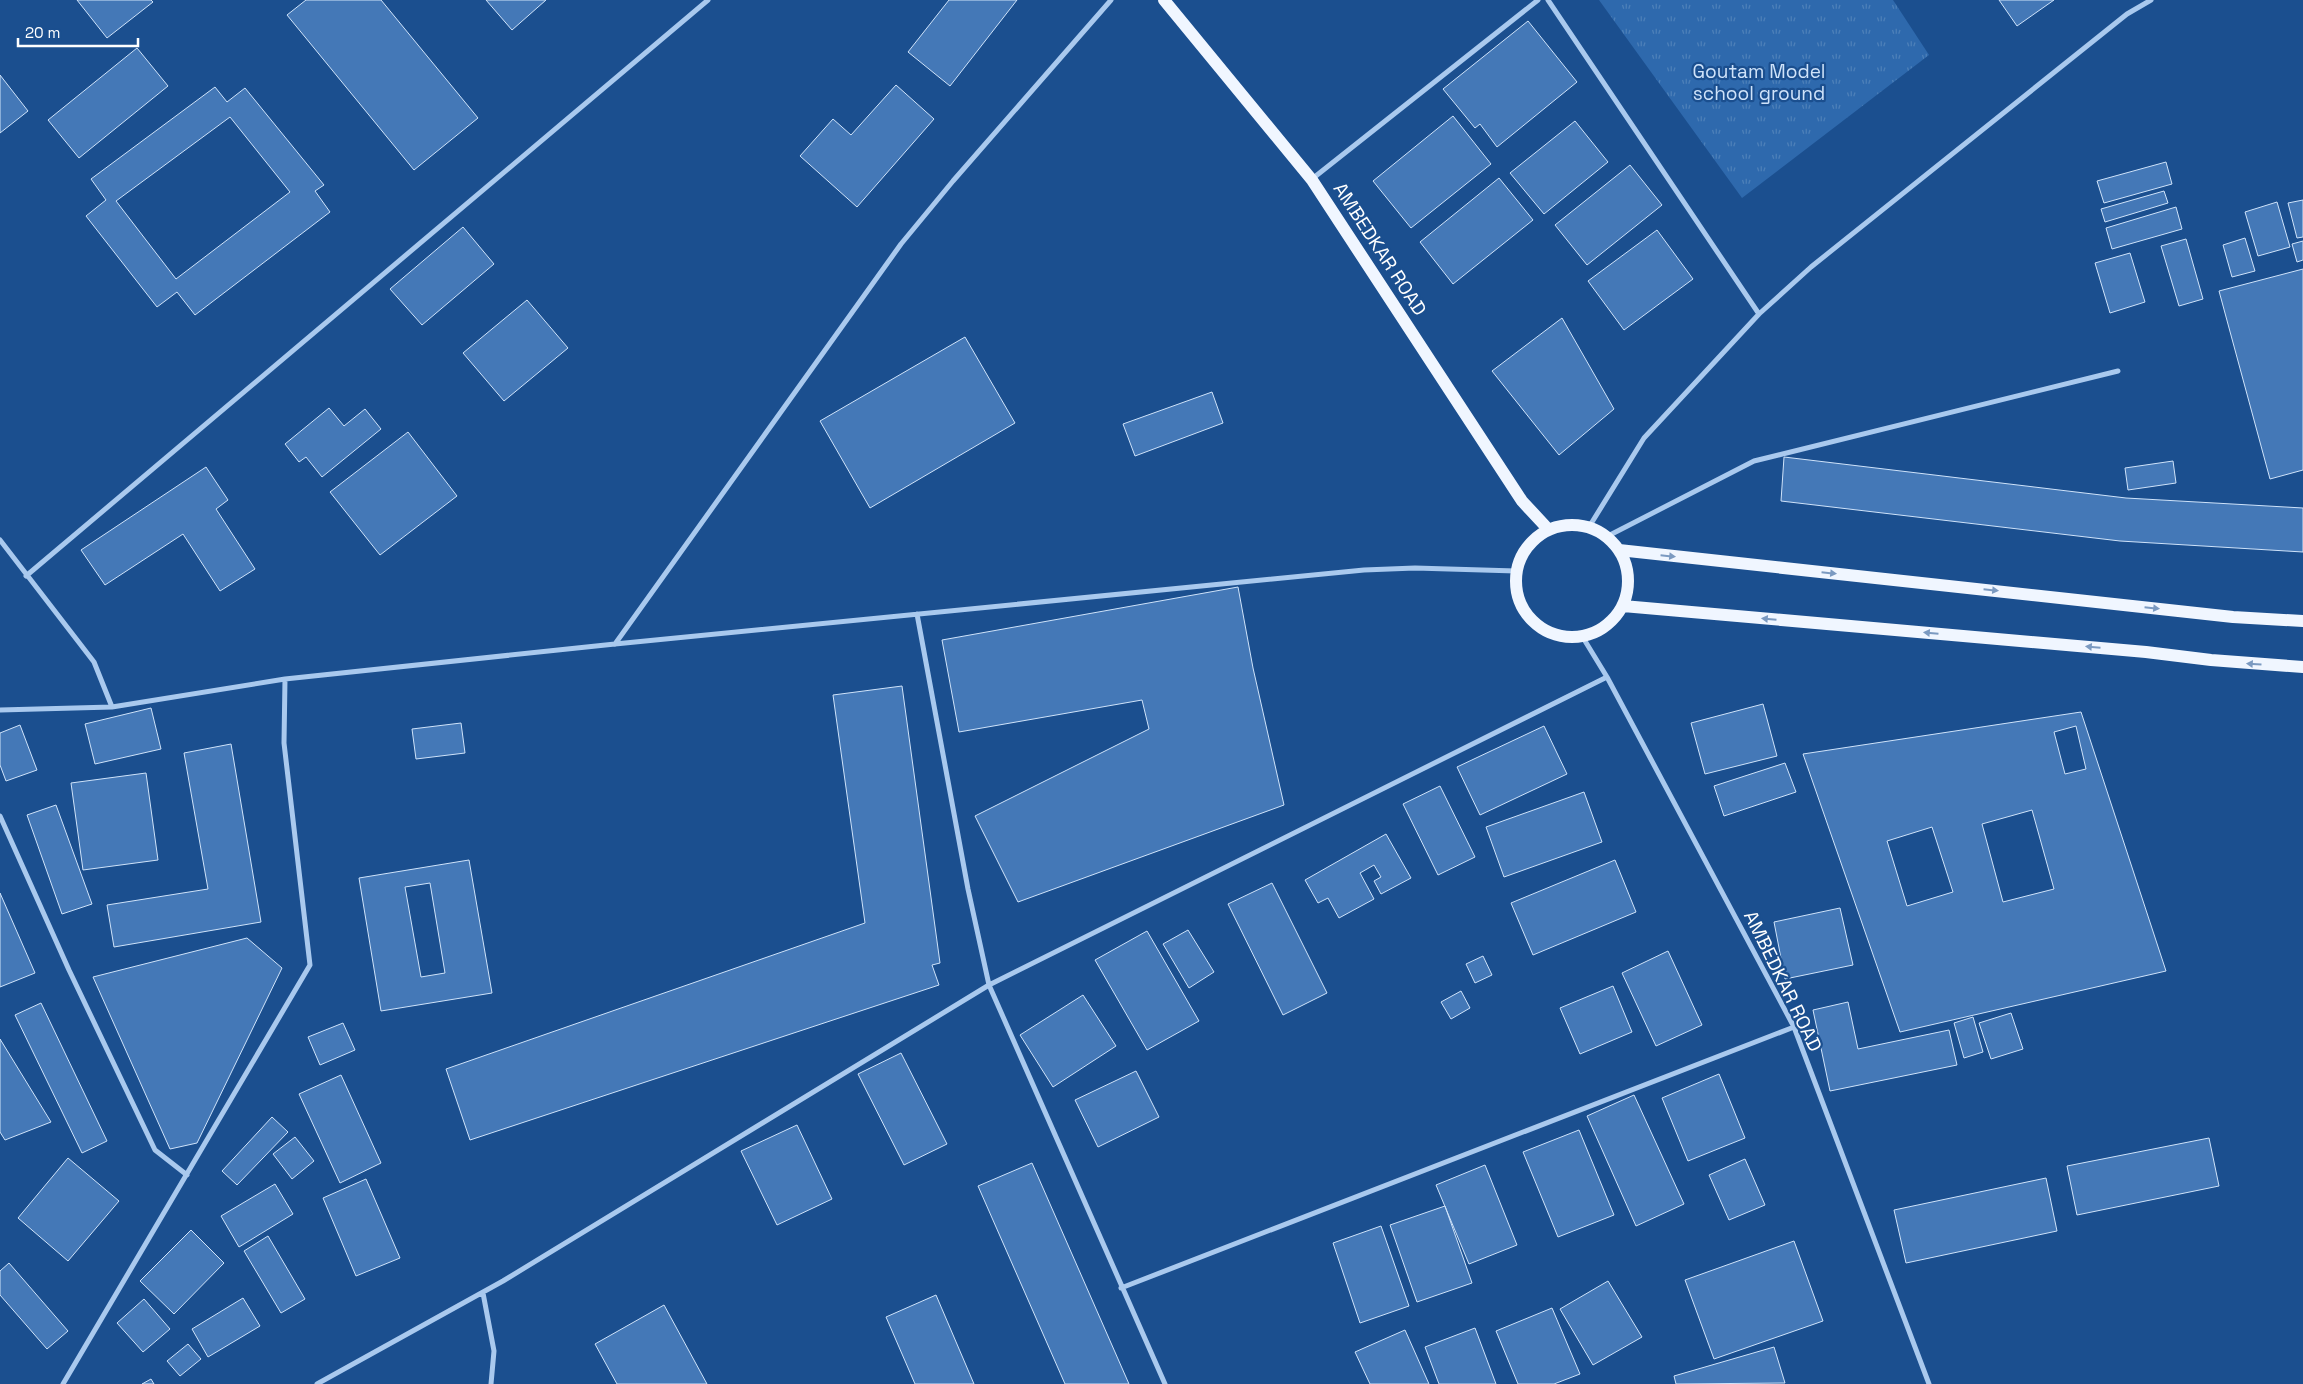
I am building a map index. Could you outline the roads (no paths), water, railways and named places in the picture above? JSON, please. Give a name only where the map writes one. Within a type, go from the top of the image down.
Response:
[{"type":"main road","name":"AMBEDKAR ROAD","points":[[1164,0],[1312,180],[1522,500],[1548,530]]},
{"type":"main road","points":[[1570,524],[1589,527],[1606,536],[1619,550],[1627,568],[1628,588],[1623,606],[1612,620],[1599,631],[1582,636],[1564,637],[1548,632],[1534,621],[1523,607],[1517,591],[1516,572],[1523,554],[1535,538],[1548,530],[1570,524]]},
{"type":"main road","points":[[1619,550],[2223,616],[2303,622]]},
{"type":"main road","points":[[1623,606],[2303,667]]},
{"type":"street","points":[[26,576],[708,0]]},
{"type":"street","points":[[615,644],[902,244],[953,181],[1111,0]]},
{"type":"street","points":[[1312,180],[1538,0]]},
{"type":"street","points":[[1548,0],[1759,314]]},
{"type":"street","points":[[1589,527],[1644,438],[1759,314],[1811,267],[2127,14],[2151,0]]},
{"type":"street","points":[[1606,536],[1754,461],[2118,371]]},
{"type":"street","points":[[0,540],[94,662],[112,707]]},
{"type":"street","points":[[0,710],[112,707],[285,679],[615,644],[1364,570],[1415,568],[1516,572]]},
{"type":"street","points":[[917,614],[968,889],[989,985],[1121,1288],[1165,1384]]},
{"type":"street","name":"AMBEDKAR ROAD","points":[[1582,636],[1607,676],[1794,1027],[1929,1384]]},
{"type":"street","points":[[317,1384],[483,1293],[989,985],[1607,676]]},
{"type":"street","points":[[63,1384],[310,964],[284,743],[285,679]]},
{"type":"street","points":[[0,816],[69,970],[155,1150],[187,1175]]},
{"type":"street","points":[[1121,1288],[1794,1027]]},
{"type":"street","points":[[483,1293],[494,1351],[491,1384]]},
{"type":"park label","name":"Goutam Model school ground","points":[[1759,82]]}]
